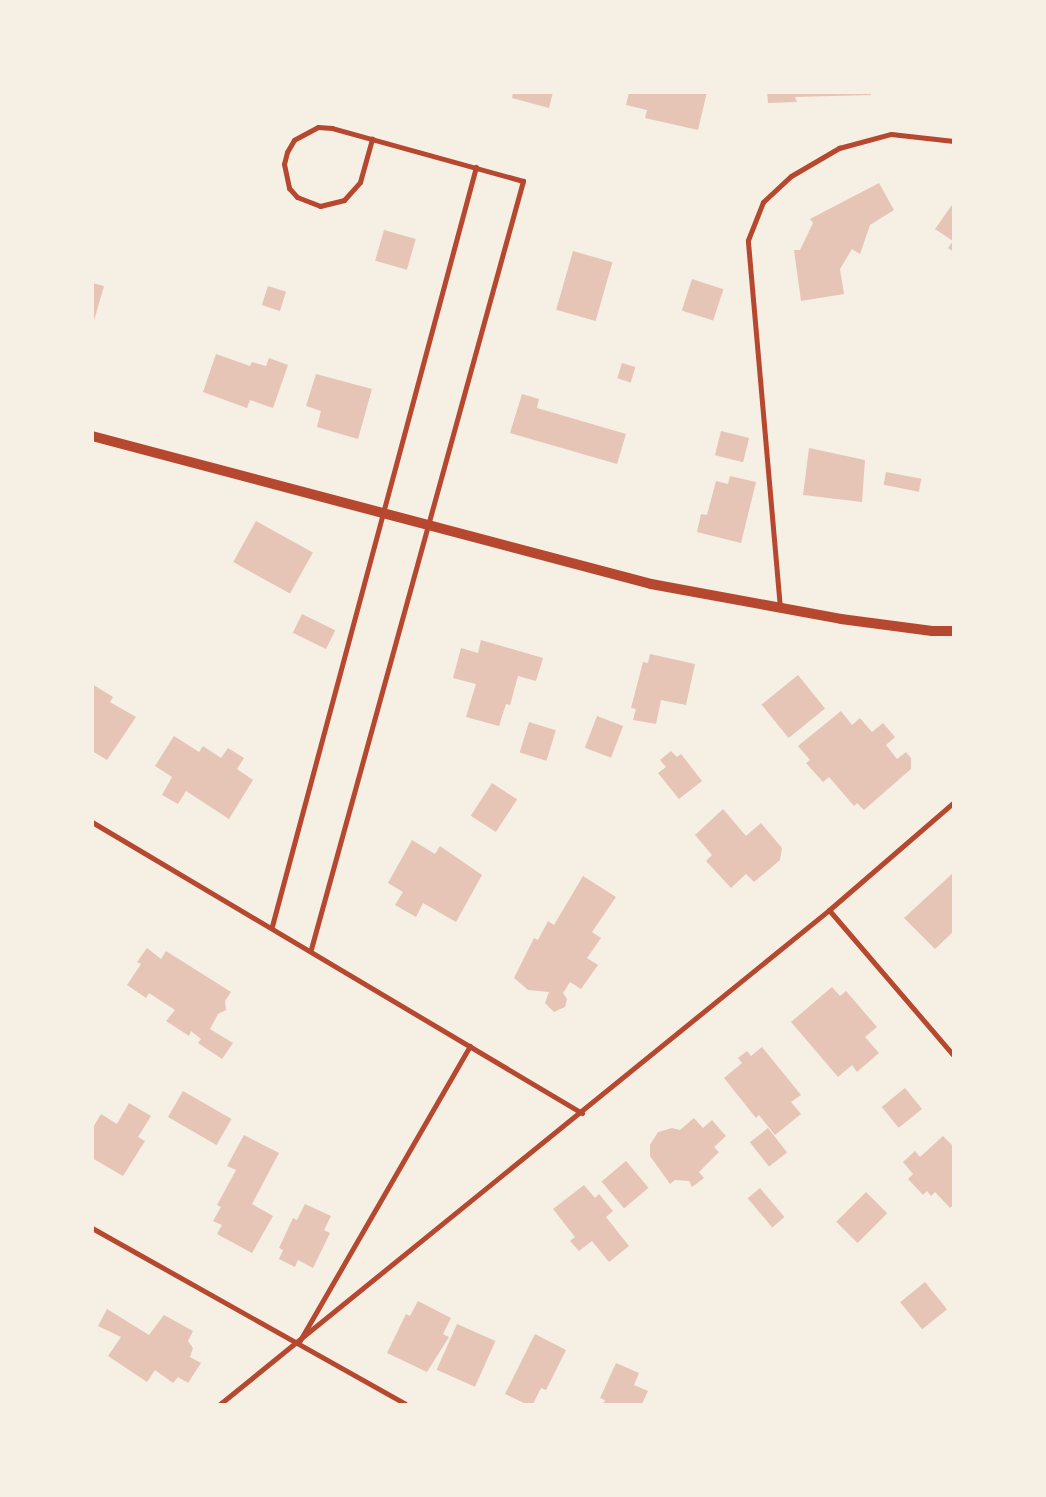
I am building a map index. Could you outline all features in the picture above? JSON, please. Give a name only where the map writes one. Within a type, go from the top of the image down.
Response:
[{"type":"main road","points":[[92,436],[651,584],[780,609],[932,631],[954,631]]},
{"type":"street","points":[[311,949],[523,181],[476,167],[332,128],[305,132],[294,140],[286,152],[284,164],[290,188],[297,197],[320,206],[344,200],[360,182],[372,139]]},
{"type":"street","points":[[780,609],[748,240],[763,202],[791,176],[839,148],[891,134],[954,141]]},
{"type":"street","points":[[272,926],[476,167]]},
{"type":"street","points":[[220,1404],[297,1345],[829,910],[954,802]]},
{"type":"street","points":[[92,822],[311,949],[582,1112]]},
{"type":"street","points":[[829,910],[954,1056]]},
{"type":"street","points":[[297,1345],[470,1046]]},
{"type":"street","points":[[92,1228],[297,1345],[405,1404]]},
{"type":"building","points":[[513,92],[553,92],[549,108],[512,98]]},
{"type":"building","points":[[629,92],[707,92],[698,130],[645,118],[647,110],[626,105]]},
{"type":"building","points":[[767,92],[871,92],[871,95],[795,97],[797,102],[768,103]]},
{"type":"building","points":[[879,183],[894,210],[870,225],[860,254],[852,249],[840,269],[844,294],[801,301],[794,250],[800,250],[813,223],[810,219]]},
{"type":"building","points":[[954,202],[954,252],[948,248],[953,241],[935,229]]},
{"type":"building","points":[[384,230],[416,239],[407,270],[375,261]]},
{"type":"building","points":[[573,251],[612,262],[596,321],[556,310]]},
{"type":"building","points":[[692,279],[723,289],[713,321],[682,310]]},
{"type":"building","points":[[92,283],[104,286],[93,324],[92,324]]},
{"type":"building","points":[[268,286],[286,292],[280,311],[262,305]]},
{"type":"building","points":[[216,354],[250,366],[252,362],[266,366],[269,358],[288,365],[273,408],[250,400],[247,408],[203,392]]},
{"type":"building","points":[[622,363],[635,367],[631,382],[617,378]]},
{"type":"building","points":[[316,374],[372,389],[358,439],[317,427],[321,411],[306,406]]},
{"type":"building","points":[[522,394],[539,399],[537,408],[626,434],[617,464],[510,433]]},
{"type":"building","points":[[721,431],[749,438],[743,462],[715,455]]},
{"type":"building","points":[[809,448],[865,460],[862,502],[803,495]]},
{"type":"building","points":[[886,472],[921,479],[919,492],[884,485]]},
{"type":"building","points":[[730,476],[756,482],[741,543],[697,532],[701,514],[707,515],[716,481],[728,484]]},
{"type":"building","points":[[256,521],[313,553],[290,594],[233,562]]},
{"type":"building","points":[[302,614],[335,630],[326,649],[293,633]]},
{"type":"building","points":[[481,640],[543,658],[536,681],[518,676],[510,705],[506,704],[499,726],[466,717],[476,684],[453,678],[461,648],[478,653]]},
{"type":"building","points":[[650,654],[695,664],[686,705],[661,700],[656,724],[633,720],[636,709],[631,708],[643,662],[648,663]]},
{"type":"building","points":[[798,675],[825,708],[789,738],[761,705]]},
{"type":"building","points":[[92,684],[113,697],[110,702],[136,717],[107,760],[92,751]]},
{"type":"building","points":[[841,711],[852,725],[860,718],[872,732],[883,723],[895,737],[886,745],[897,759],[906,752],[911,758],[911,769],[864,810],[857,803],[854,806],[829,777],[823,782],[806,763],[810,760],[798,746]]},
{"type":"building","points":[[597,716],[623,726],[611,758],[585,748]]},
{"type":"building","points":[[529,722],[556,730],[546,761],[520,753]]},
{"type":"building","points":[[174,736],[199,752],[203,746],[221,758],[228,748],[244,758],[237,769],[253,780],[229,819],[186,791],[178,804],[162,795],[172,777],[155,766]]},
{"type":"building","points":[[671,751],[677,757],[681,754],[702,781],[679,799],[658,773],[666,767],[660,760]]},
{"type":"building","points":[[492,783],[517,799],[496,832],[471,816]]},
{"type":"building","points":[[723,809],[746,836],[761,823],[782,848],[780,860],[754,882],[746,874],[731,888],[706,861],[712,855],[695,835]]},
{"type":"building","points":[[412,840],[435,854],[440,846],[482,875],[456,922],[423,903],[416,917],[395,905],[403,892],[388,883]]},
{"type":"building","points":[[954,872],[954,931],[935,949],[904,918]]},
{"type":"building","points":[[583,876],[616,897],[592,932],[601,938],[587,958],[598,965],[581,989],[570,982],[563,993],[567,999],[565,1007],[554,1012],[545,1003],[549,992],[528,990],[514,978],[534,938],[538,940],[548,921],[554,925]]},
{"type":"building","points":[[147,948],[161,959],[166,951],[231,992],[225,1001],[226,1010],[218,1014],[210,1029],[233,1043],[222,1059],[198,1043],[201,1039],[191,1031],[189,1036],[166,1021],[175,1010],[149,993],[146,998],[127,985],[141,964],[137,962]]},
{"type":"building","points":[[832,987],[840,996],[846,991],[877,1027],[865,1037],[879,1053],[857,1072],[852,1065],[838,1077],[791,1022]]},
{"type":"building","points":[[762,1047],[801,1095],[791,1102],[801,1114],[775,1135],[759,1115],[756,1118],[724,1078],[742,1063],[738,1058],[747,1051],[751,1056]]},
{"type":"building","points":[[905,1088],[922,1109],[899,1128],[882,1107]]},
{"type":"building","points":[[183,1091],[231,1119],[216,1145],[168,1117]]},
{"type":"building","points":[[129,1103],[151,1116],[138,1137],[145,1141],[123,1176],[92,1158],[92,1129],[101,1114],[117,1124]]},
{"type":"building","points":[[694,1118],[703,1128],[712,1120],[726,1136],[714,1147],[719,1152],[699,1172],[704,1178],[692,1187],[689,1181],[675,1180],[670,1184],[650,1156],[650,1145],[658,1132],[672,1128],[680,1130]]},
{"type":"building","points":[[768,1128],[787,1152],[769,1167],[750,1142]]},
{"type":"building","points":[[244,1135],[279,1153],[252,1204],[273,1216],[252,1253],[217,1234],[222,1225],[213,1221],[221,1207],[217,1205],[236,1170],[227,1166]]},
{"type":"building","points":[[943,1136],[954,1147],[954,1204],[950,1208],[935,1192],[931,1196],[927,1191],[923,1195],[908,1179],[913,1174],[903,1162],[915,1151],[920,1157]]},
{"type":"building","points":[[626,1161],[648,1188],[624,1208],[601,1182]]},
{"type":"building","points":[[584,1185],[595,1198],[599,1194],[613,1211],[606,1217],[629,1246],[609,1262],[592,1241],[579,1251],[570,1241],[575,1237],[553,1209]]},
{"type":"building","points":[[760,1188],[784,1217],[772,1227],[748,1198]]},
{"type":"building","points":[[866,1192],[887,1213],[858,1243],[836,1222]]},
{"type":"building","points":[[305,1204],[331,1216],[324,1230],[330,1233],[313,1268],[298,1260],[295,1267],[279,1259],[283,1250],[279,1248],[293,1218],[297,1220]]},
{"type":"building","points":[[925,1282],[947,1309],[922,1329],[900,1302]]},
{"type":"building","points":[[418,1301],[451,1318],[443,1334],[449,1337],[427,1372],[387,1353],[406,1314],[410,1316]]},
{"type":"building","points":[[107,1309],[149,1335],[164,1315],[193,1331],[188,1341],[193,1348],[190,1357],[201,1363],[188,1383],[178,1377],[173,1383],[155,1370],[147,1382],[108,1356],[121,1337],[98,1326]]},
{"type":"building","points":[[457,1324],[495,1341],[475,1387],[437,1370]]},
{"type":"building","points":[[535,1334],[566,1350],[546,1390],[541,1388],[533,1404],[526,1404],[505,1394]]},
{"type":"building","points":[[616,1363],[639,1373],[634,1385],[648,1391],[642,1404],[603,1404],[605,1400],[600,1398]]}]
